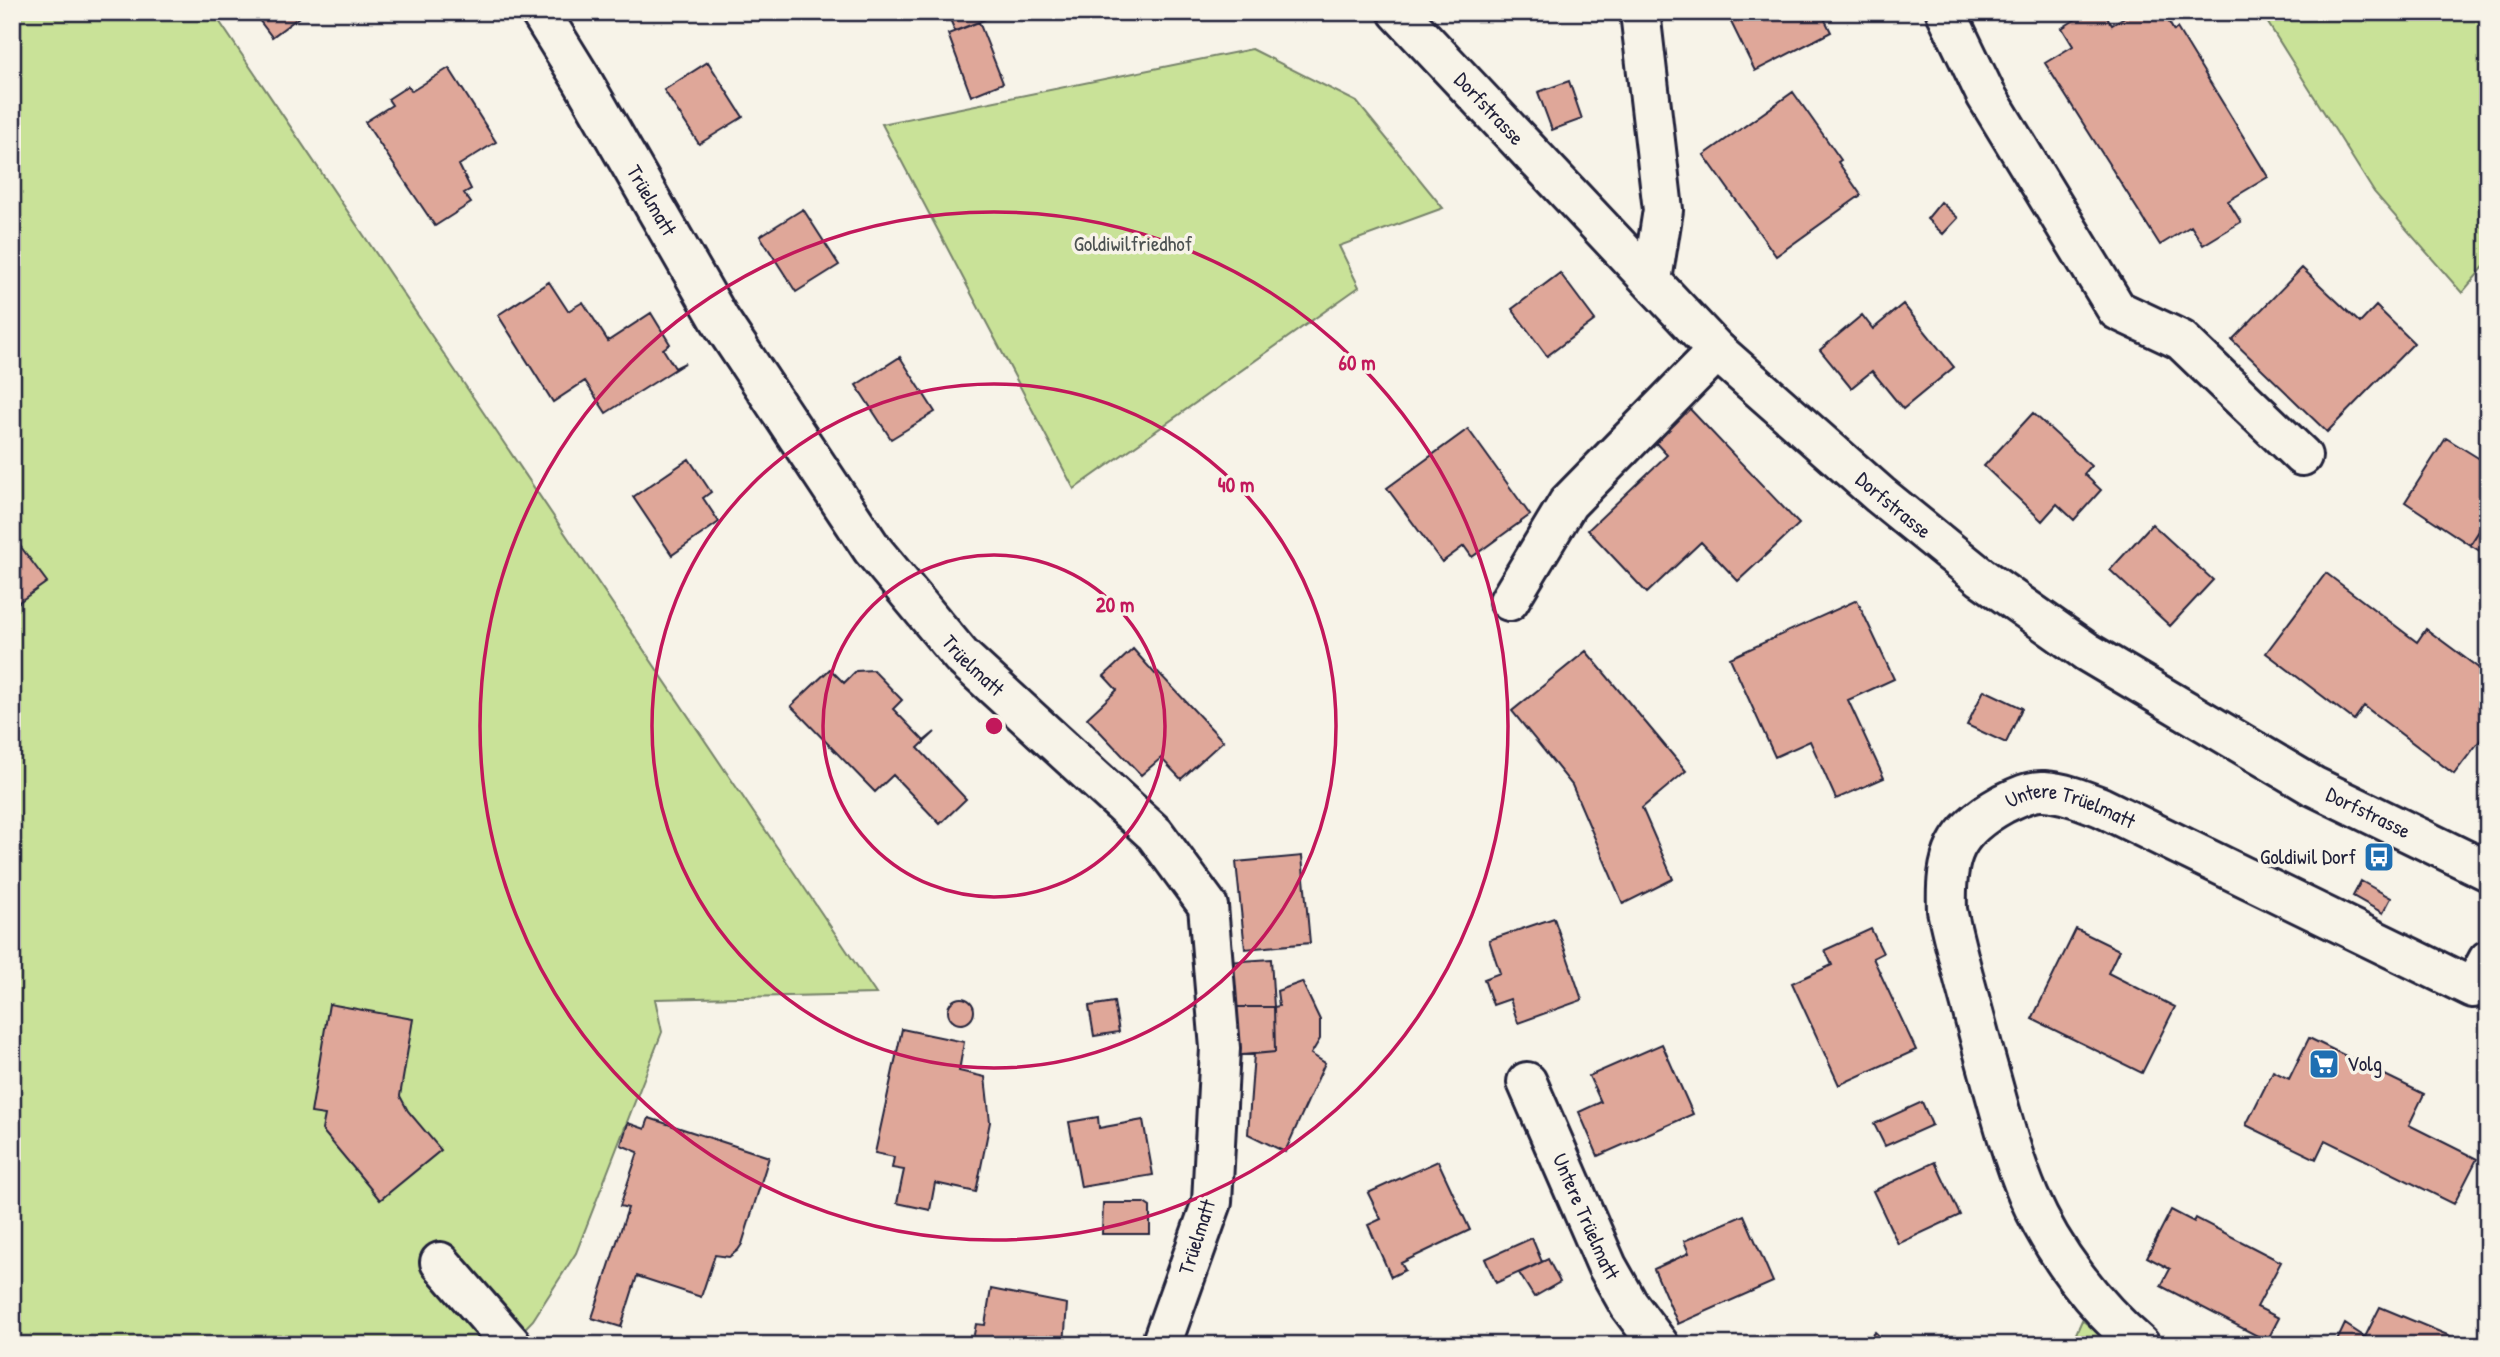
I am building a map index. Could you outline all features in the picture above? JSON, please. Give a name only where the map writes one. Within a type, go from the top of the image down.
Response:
[{"type":"street","name":"Trüelmatt","points":[[540,12],[720,320],[872,549],[961,656],[1155,834],[1208,906],[1220,1048],[1212,1202],[1161,1345]]},
{"type":"street","name":"Dorfstrasse","points":[[1398,12],[1717,351],[1880,495],[1981,577],[2087,652],[2313,786],[2488,871]]},
{"type":"street","points":[[1640,12],[1663,211],[1652,280]]},
{"type":"street","points":[[1946,12],[1986,95],[2117,310],[2181,340],[2302,456]]},
{"type":"street","points":[[1509,601],[1568,503],[1717,351]]},
{"type":"street","name":"Untere Trüelmatt","points":[[2140,1345],[2082,1284],[2029,1198],[2008,1138],[1947,911],[1946,882],[1960,837],[1976,822],[2017,797],[2042,790],[2071,796],[2101,807],[2483,981]]},
{"type":"street","name":"Untere Trüelmatt","points":[[1527,1082],[1607,1266],[1629,1305],[1659,1345]]},
{"type":"street","points":[[440,1262],[512,1345]]},
{"type":"green space","points":[[12,12],[213,12],[876,994],[655,999],[662,1032],[576,1253],[533,1320],[509,1345],[12,1345]]},
{"type":"green space","points":[[2261,12],[2488,12],[2488,262],[2462,293],[2374,192]]},
{"type":"green space","name":"Goldiwilfriedhof","points":[[1252,49],[1357,102],[1443,208],[1339,246],[1359,287],[1074,489],[882,124]]},
{"type":"green space","points":[[2082,1320],[2113,1345],[2071,1345]]},
{"type":"building","points":[[253,12],[306,12],[272,37]]},
{"type":"building","points":[[947,12],[1004,12],[955,31]]},
{"type":"building","points":[[1726,12],[1821,12],[1831,32],[1755,71]]},
{"type":"building","points":[[2087,12],[2104,12],[2112,25],[2132,12],[2163,12],[2174,31],[2177,28],[2268,177],[2228,201],[2241,222],[2203,245],[2191,226],[2160,245],[2045,63],[2073,46],[2062,28]]},
{"type":"building","points":[[979,22],[1003,83],[971,96],[948,34]]},
{"type":"building","points":[[708,62],[743,117],[699,144],[664,90]]},
{"type":"building","points":[[449,68],[496,142],[459,165],[471,189],[464,193],[471,203],[435,226],[365,122],[392,105],[388,99],[408,86],[412,91]]},
{"type":"building","points":[[1569,81],[1582,119],[1552,130],[1538,92]]},
{"type":"building","points":[[1793,92],[1841,160],[1838,162],[1861,195],[1776,256],[1704,155]]},
{"type":"building","points":[[1941,202],[1958,218],[1943,234],[1927,219]]},
{"type":"building","points":[[803,209],[839,265],[796,292],[760,236]]},
{"type":"building","points":[[2302,268],[2360,323],[2376,306],[2414,343],[2327,432],[2232,340]]},
{"type":"building","points":[[1560,273],[1595,320],[1547,356],[1512,309]]},
{"type":"building","points":[[549,282],[568,311],[583,302],[608,341],[651,313],[670,344],[663,349],[675,368],[685,363],[606,413],[585,381],[553,402],[498,315]]},
{"type":"building","points":[[1903,304],[1954,367],[1903,409],[1872,371],[1851,388],[1820,350],[1862,315],[1873,329]]},
{"type":"building","points":[[900,357],[935,412],[891,439],[856,385]]},
{"type":"building","points":[[1688,407],[1799,524],[1738,581],[1701,542],[1647,593],[1588,530],[1667,455],[1653,440]]},
{"type":"building","points":[[2033,413],[2091,466],[2084,474],[2101,490],[2074,520],[2057,504],[2042,521],[1984,466]]},
{"type":"building","points":[[1468,429],[1530,515],[1472,557],[1464,546],[1442,562],[1387,488]]},
{"type":"building","points":[[2446,438],[2488,464],[2488,517],[2470,545],[2405,502]]},
{"type":"building","points":[[689,459],[711,492],[703,498],[719,522],[672,555],[633,497]]},
{"type":"building","points":[[2488,517],[2488,556],[2470,545]]},
{"type":"building","points":[[2152,524],[2213,580],[2170,626],[2110,570]]},
{"type":"building","points":[[12,535],[47,582],[12,607]]},
{"type":"building","points":[[2326,573],[2417,642],[2426,629],[2488,675],[2488,730],[2454,774],[2364,706],[2354,720],[2266,653]]},
{"type":"building","points":[[1857,600],[1894,679],[1848,700],[1884,778],[1836,799],[1810,741],[1775,757],[1730,658]]},
{"type":"building","points":[[1133,649],[1223,741],[1181,779],[1161,758],[1141,775],[1087,718],[1117,690],[1104,676]]},
{"type":"building","points":[[1586,651],[1686,771],[1642,808],[1673,879],[1623,904],[1572,785],[1512,711]]},
{"type":"building","points":[[830,669],[844,683],[856,671],[873,670],[902,700],[893,709],[924,741],[935,732],[918,748],[966,799],[940,824],[893,775],[875,792],[791,706]]},
{"type":"building","points":[[1984,690],[2022,708],[2006,743],[1967,725]]},
{"type":"building","points":[[1302,856],[1310,943],[1245,949],[1236,862]]},
{"type":"building","points":[[2361,881],[2391,898],[2383,913],[2353,896]]},
{"type":"building","points":[[1554,918],[1582,1000],[1518,1023],[1510,999],[1493,1005],[1484,979],[1500,973],[1489,940]]},
{"type":"building","points":[[1871,929],[1883,953],[1873,958],[1916,1050],[1839,1085],[1792,983],[1832,965],[1825,950]]},
{"type":"building","points":[[2076,929],[2119,950],[2108,973],[2175,1007],[2142,1073],[2032,1019]]},
{"type":"building","points":[[1271,959],[1274,1007],[1229,1007],[1228,962]]},
{"type":"building","points":[[1302,982],[1320,1020],[1320,1039],[1311,1054],[1325,1063],[1285,1152],[1248,1134],[1254,1054],[1275,1052],[1274,1007],[1279,1006],[1277,991]]},
{"type":"building","points":[[961,998],[970,1002],[974,1011],[970,1020],[961,1024],[952,1020],[948,1011],[952,1002]]},
{"type":"building","points":[[1114,1002],[1119,1032],[1094,1036],[1089,1006]]},
{"type":"building","points":[[329,1004],[413,1019],[400,1096],[408,1111],[441,1150],[380,1200],[322,1130],[325,1115],[311,1113]]},
{"type":"building","points":[[1229,1007],[1274,1007],[1275,1052],[1231,1056]]},
{"type":"building","points":[[902,1029],[964,1042],[959,1071],[985,1077],[990,1122],[976,1192],[935,1183],[930,1210],[897,1203],[904,1170],[892,1168],[894,1157],[875,1153]]},
{"type":"building","points":[[2309,1038],[2424,1094],[2409,1125],[2477,1159],[2454,1204],[2325,1140],[2316,1159],[2246,1125],[2273,1071],[2289,1079]]},
{"type":"building","points":[[1662,1044],[1693,1114],[1598,1156],[1579,1112],[1601,1102],[1589,1076]]},
{"type":"building","points":[[1922,1102],[1932,1125],[1885,1146],[1874,1124]]},
{"type":"building","points":[[1098,1117],[1099,1128],[1143,1120],[1153,1175],[1081,1187],[1069,1122]]},
{"type":"building","points":[[649,1118],[769,1157],[742,1244],[729,1257],[715,1255],[701,1297],[637,1276],[621,1327],[592,1318],[628,1208],[620,1206],[638,1152],[621,1145],[628,1123],[645,1129]]},
{"type":"building","points":[[1438,1161],[1470,1230],[1401,1263],[1405,1270],[1391,1277],[1368,1225],[1381,1219],[1368,1193]]},
{"type":"building","points":[[1935,1162],[1960,1215],[1898,1244],[1873,1191]]},
{"type":"building","points":[[1103,1203],[1144,1203],[1150,1207],[1150,1234],[1102,1234]]},
{"type":"building","points":[[2171,1210],[2194,1222],[2196,1218],[2281,1262],[2257,1307],[2279,1318],[2267,1341],[2161,1286],[2170,1269],[2147,1257]]},
{"type":"building","points":[[1744,1215],[1773,1282],[1678,1324],[1654,1269],[1689,1253],[1684,1241]]},
{"type":"building","points":[[1532,1238],[1542,1262],[1496,1283],[1485,1259]]},
{"type":"building","points":[[1548,1259],[1560,1282],[1534,1297],[1519,1273]]},
{"type":"building","points":[[991,1289],[1067,1304],[1064,1345],[972,1345],[976,1324],[985,1325]]},
{"type":"building","points":[[2380,1307],[2462,1341],[2460,1345],[2335,1345],[2345,1324],[2365,1337]]},
{"type":"building","points":[[1875,1332],[1889,1345],[1862,1345]]},
{"type":"place","name":"Goldiwil Dorf","points":[[2379,857]]},
{"type":"place","name":"Volg","points":[[2324,1064]]}]
